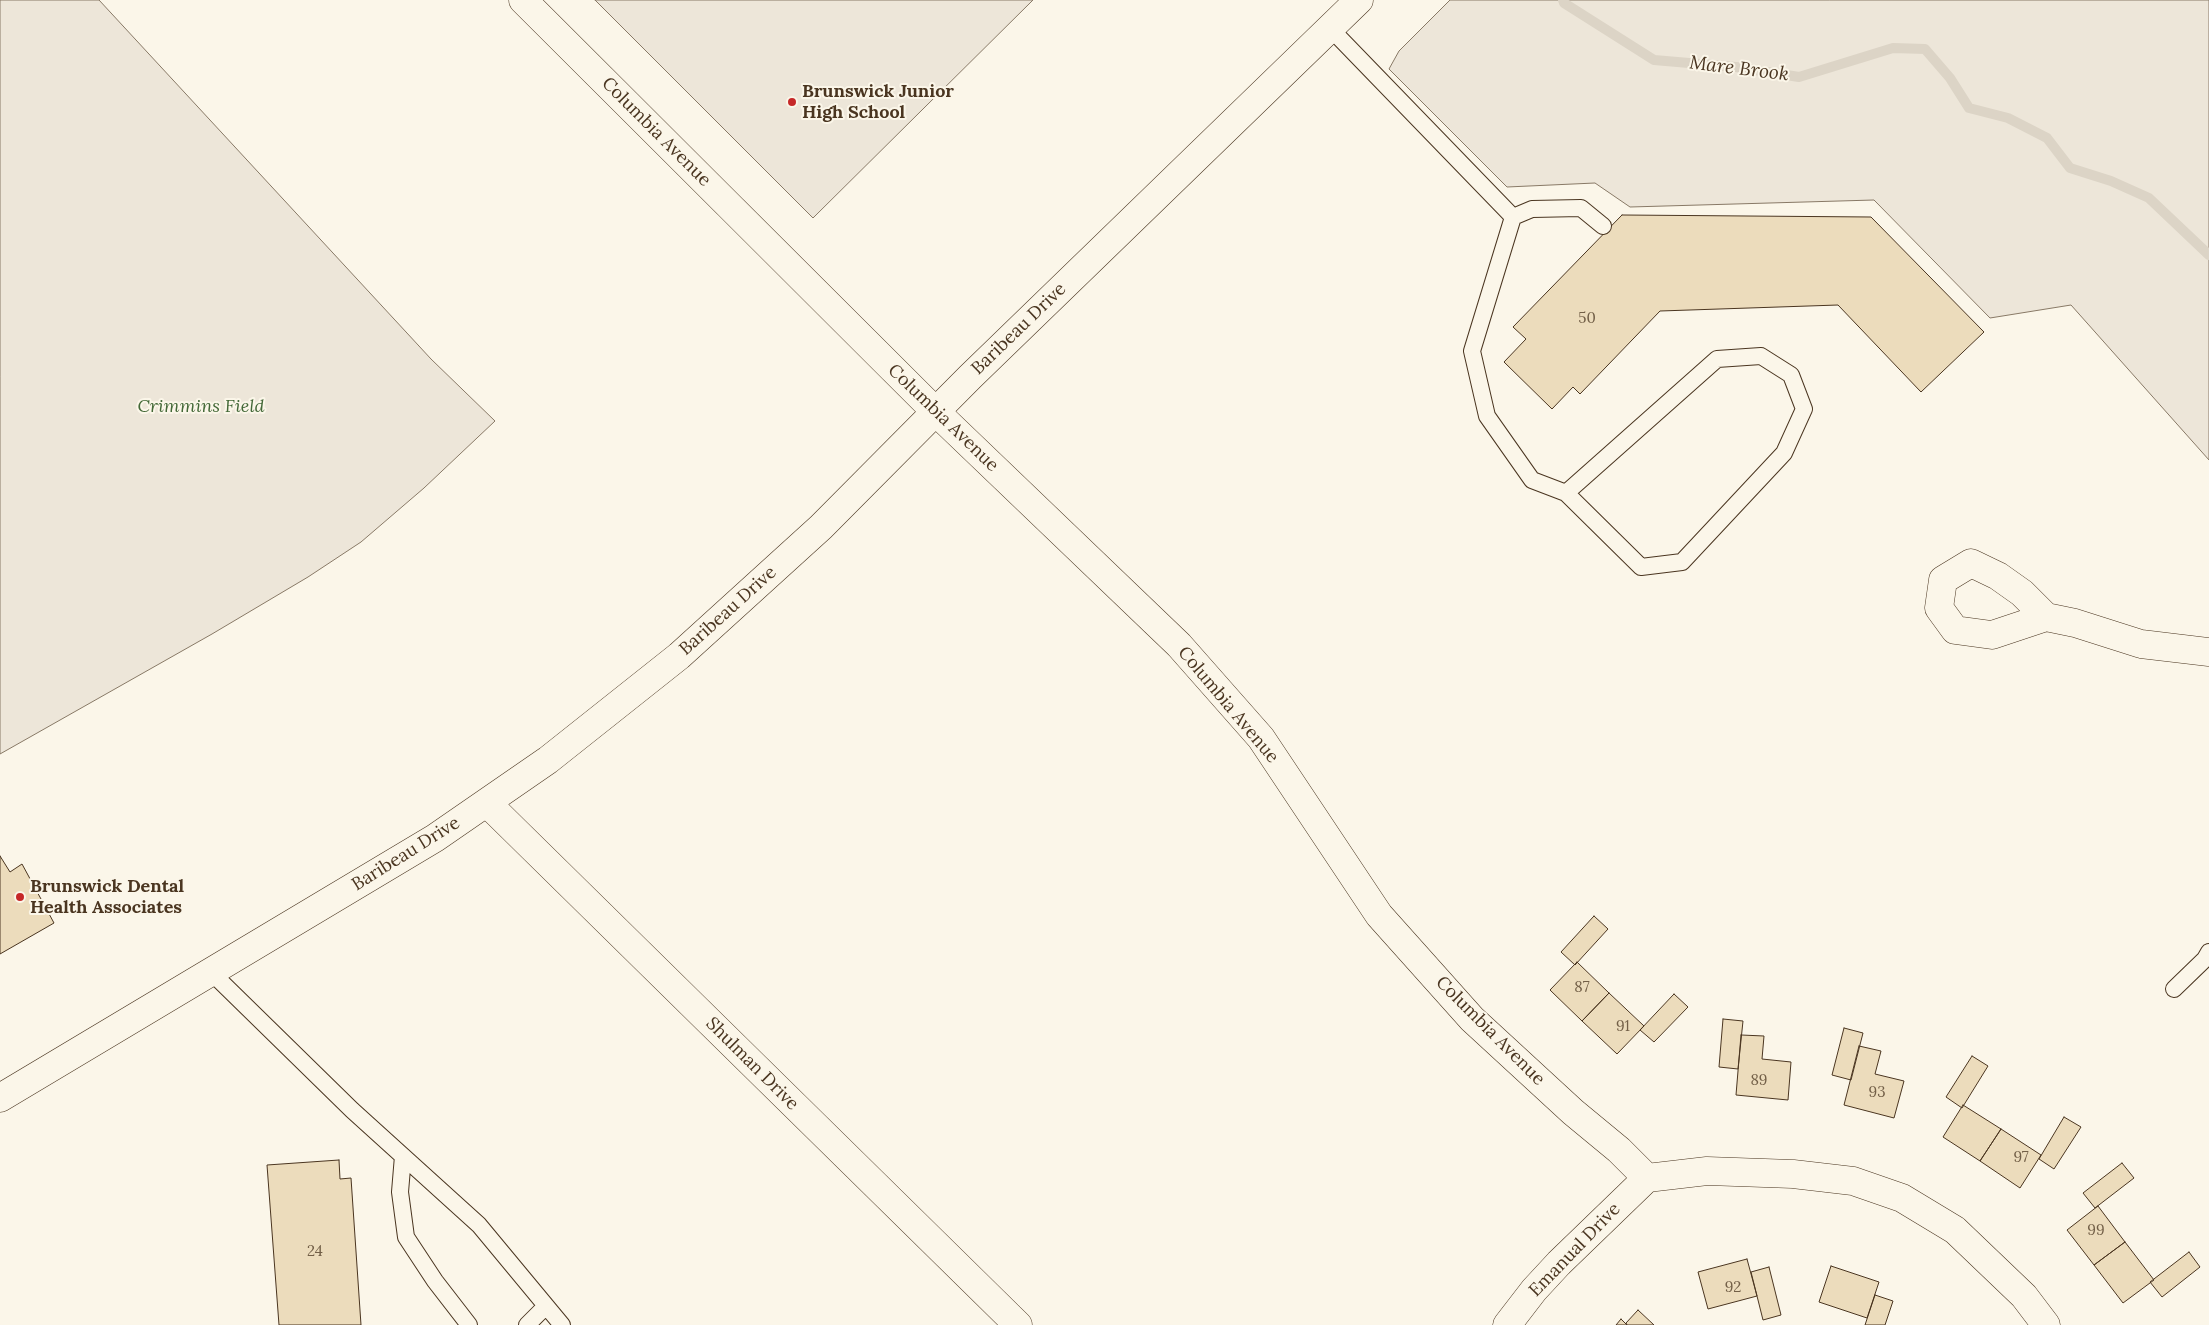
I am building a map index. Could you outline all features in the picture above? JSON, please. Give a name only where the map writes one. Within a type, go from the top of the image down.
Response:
[{"type":"street","name":"Columbia Avenue","points":[[523,0],[937,413],[1179,645],[1255,731],[1379,915],[1472,1020],[1573,1112],[1619,1150],[1647,1178]]},
{"type":"street","name":"Baribeau Drive","points":[[0,1098],[435,838],[548,760],[679,656],[821,527],[977,371],[1329,27],[1359,0]]},
{"type":"street","points":[[2046,617],[2075,623],[2140,644],[2209,652]]},
{"type":"street","name":"Shulman Drive","points":[[487,803],[1018,1325]]},
{"type":"street","points":[[1647,1178],[1707,1171],[1793,1174],[1853,1181],[1902,1198],[1955,1230],[2024,1296],[2046,1325]]},
{"type":"street","name":"Emanual Drive","points":[[1507,1325],[1534,1290],[1647,1178]]},
{"type":"lane","points":[[1329,27],[1513,217]]},
{"type":"lane","points":[[1513,217],[1532,209],[1581,208],[1603,226]]},
{"type":"lane","points":[[1513,217],[1472,351],[1487,416],[1532,480],[1566,493],[1641,567],[1682,562],[1784,453],[1804,409],[1791,375],[1761,356],[1716,360],[1566,493]]},
{"type":"lane","points":[[2174,989],[2205,959],[2209,952]]},
{"type":"lane","points":[[212,973],[352,1110],[479,1225],[562,1325]]},
{"type":"lane","points":[[403,1156],[400,1192],[406,1237],[435,1281],[469,1325]]},
{"type":"lane","points":[[528,1325],[546,1306]]},
{"type":"green space","name":"Crimmins Field","points":[[0,0],[99,0],[431,359],[495,421],[424,488],[361,542],[308,577],[212,634],[0,754]]},
{"type":"green space","name":"Brunswick Junior High School","points":[[595,0],[1033,0],[813,218]]},
{"type":"green space","points":[[1450,0],[2209,0],[2209,460],[2071,305],[1990,318],[1874,200],[1630,207],[1595,183],[1507,187],[1389,69],[1399,51]]},
{"type":"building","points":[[1622,215],[1871,217],[1984,332],[1921,392],[1838,305],[1660,311],[1580,394],[1573,387],[1552,409],[1504,362],[1526,339],[1513,327]]},
{"type":"building","name":"Brunswick Dental Health Associates","points":[[0,856],[10,872],[22,864],[54,923],[0,954]]},
{"type":"building","points":[[1594,916],[1608,929],[1575,965],[1561,952]]},
{"type":"building","points":[[1577,962],[1609,993],[1582,1021],[1550,990]]},
{"type":"building","points":[[1609,993],[1644,1026],[1617,1054],[1582,1021]]},
{"type":"building","points":[[1674,994],[1688,1007],[1654,1042],[1640,1030]]},
{"type":"building","points":[[1723,1019],[1743,1021],[1738,1069],[1719,1067]]},
{"type":"building","points":[[1844,1028],[1863,1033],[1851,1080],[1832,1075]]},
{"type":"building","points":[[1741,1035],[1764,1036],[1762,1059],[1791,1062],[1788,1100],[1736,1095]]},
{"type":"building","points":[[1859,1046],[1881,1051],[1875,1074],[1904,1081],[1894,1118],[1844,1105]]},
{"type":"building","points":[[1972,1056],[1988,1066],[1962,1108],[1946,1097]]},
{"type":"building","points":[[1963,1105],[2001,1129],[1980,1161],[1943,1137]]},
{"type":"building","points":[[2064,1117],[2081,1127],[2054,1169],[2039,1159]]},
{"type":"building","points":[[2001,1129],[2041,1155],[2020,1188],[1980,1161]]},
{"type":"building","points":[[339,1160],[340,1179],[351,1178],[361,1325],[279,1325],[267,1165]]},
{"type":"building","points":[[2122,1163],[2134,1178],[2095,1208],[2083,1193]]},
{"type":"building","points":[[2098,1206],[2125,1242],[2094,1265],[2067,1230]]},
{"type":"building","points":[[2125,1242],[2154,1280],[2123,1303],[2094,1265]]},
{"type":"building","points":[[2189,1252],[2200,1267],[2162,1297],[2150,1282]]},
{"type":"building","points":[[1747,1259],[1757,1296],[1708,1309],[1698,1272]]},
{"type":"building","points":[[1831,1266],[1879,1282],[1867,1318],[1819,1302]]},
{"type":"building","points":[[1769,1267],[1781,1315],[1763,1320],[1751,1272]]},
{"type":"building","points":[[1875,1295],[1893,1301],[1885,1325],[1865,1325]]},
{"type":"building","points":[[1638,1310],[1654,1325],[1627,1325],[1626,1323]]},
{"type":"building","points":[[1621,1319],[1627,1325],[1616,1325]]},
{"type":"waterway","name":"Mare Brook","points":[[1563,0],[1564,3],[1654,60],[1736,67],[1799,77],[1893,48],[1925,49],[1950,78],[1969,108],[2008,118],[2047,138],[2070,168],[2111,181],[2149,198],[2209,255]]},
{"type":"place","name":"Brunswick Junior High School","points":[[792,102]]},
{"type":"place","name":"Brunswick Dental Health Associates","points":[[20,897]]}]
